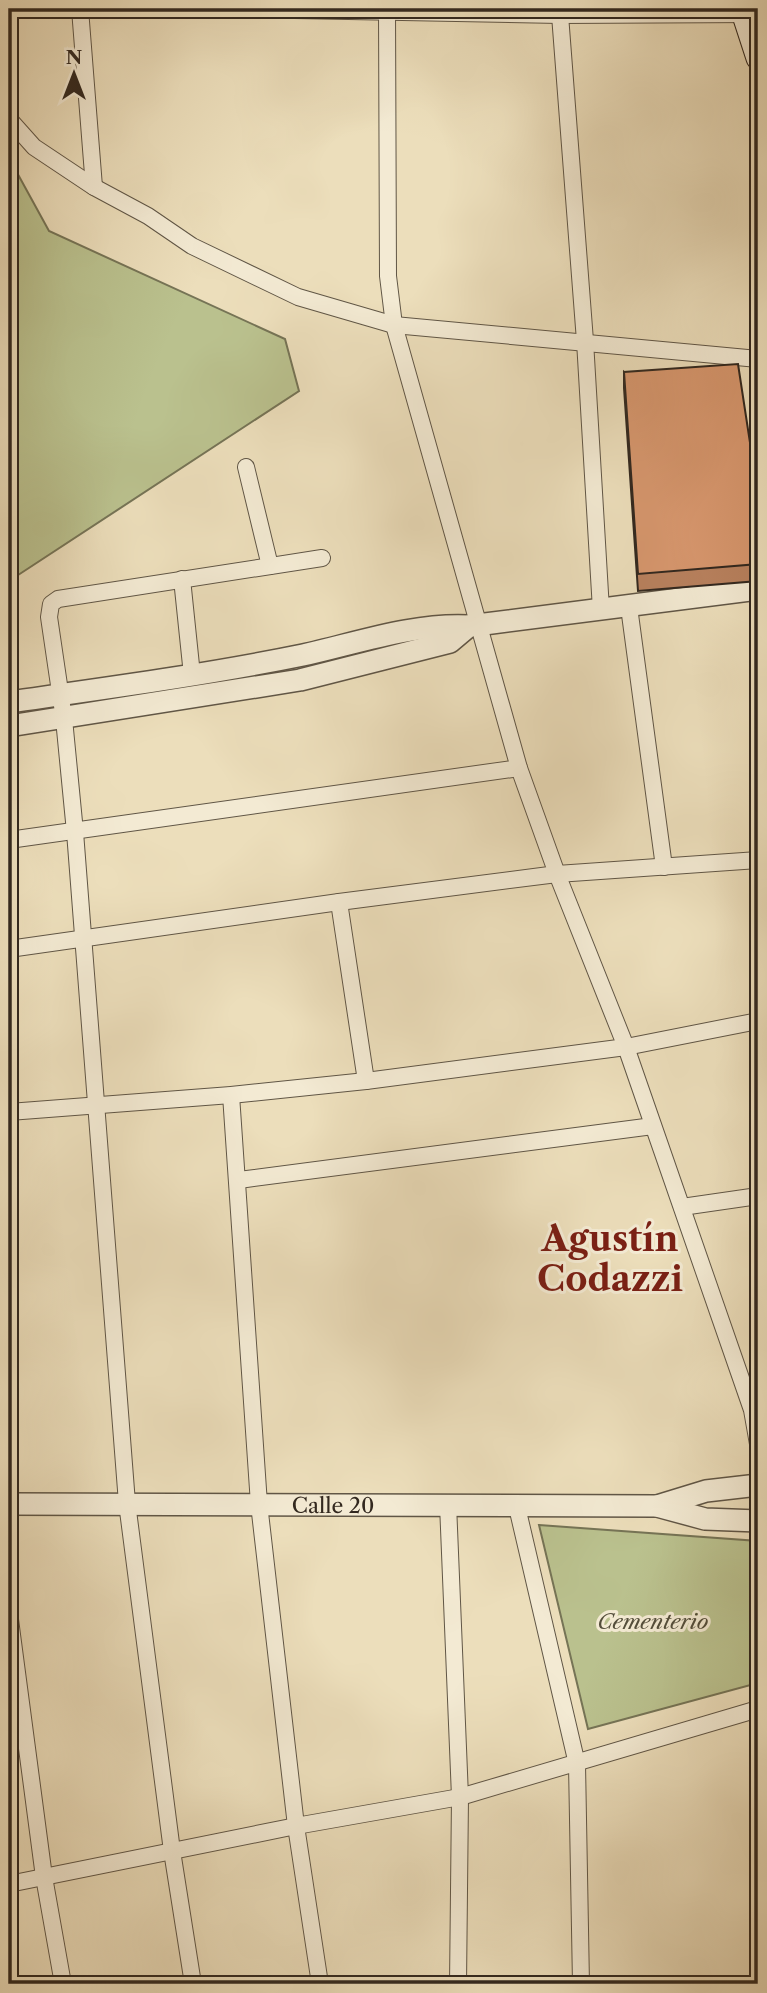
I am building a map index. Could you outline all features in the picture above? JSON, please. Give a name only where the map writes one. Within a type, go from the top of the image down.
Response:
[{"type":"main road","points":[[748,12],[758,58]]},
{"type":"street","points":[[80,9],[94,187]]},
{"type":"street","points":[[247,9],[560,15],[748,12]]},
{"type":"street","points":[[387,10],[388,275],[394,324],[475,625],[519,768],[557,874],[626,1047],[755,1413],[758,1444]]},
{"type":"street","points":[[560,15],[585,341],[601,610]]},
{"type":"street","points":[[9,119],[34,147],[94,187],[148,216],[192,246],[298,298],[394,324],[758,359]]},
{"type":"street","points":[[246,467],[271,566]]},
{"type":"street","points":[[193,1984],[172,1851],[127,1503],[75,832],[64,719],[49,617],[51,604],[58,599],[322,558]]},
{"type":"street","points":[[182,579],[192,675]]},
{"type":"street","points":[[9,702],[192,675],[301,655],[441,624],[475,625],[758,589]]},
{"type":"street","points":[[629,607],[664,867]]},
{"type":"street","points":[[9,726],[300,680],[450,642],[475,625]]},
{"type":"street","points":[[9,840],[519,768]]},
{"type":"street","points":[[9,949],[557,874],[758,860]]},
{"type":"street","points":[[339,902],[366,1081]]},
{"type":"street","points":[[9,1112],[231,1095],[366,1081],[626,1047],[758,1021]]},
{"type":"street","points":[[231,1095],[239,1180],[259,1504],[296,1826],[320,1984]]},
{"type":"street","points":[[239,1180],[653,1126]]},
{"type":"street","points":[[682,1207],[758,1196]]},
{"type":"street","name":"Calle 20","points":[[657,1506],[706,1491],[758,1485]]},
{"type":"street","name":"Calle 20","points":[[9,1504],[657,1506],[705,1519],[758,1521]]},
{"type":"street","points":[[448,1504],[460,1797],[458,1984]]},
{"type":"street","points":[[517,1507],[577,1764],[581,1984]]},
{"type":"street","points":[[9,1612],[44,1877],[63,1984]]},
{"type":"street","points":[[9,1884],[296,1826],[460,1797],[758,1709]]},
{"type":"green space","points":[[9,158],[49,231],[285,339],[299,391],[9,581]]},
{"type":"green space","name":"Cementerio","points":[[539,1525],[758,1541],[758,1683],[588,1729]]},
{"type":"building","points":[[738,364],[758,495],[758,564],[638,574],[624,372]]},
{"type":"district","name":"Agustín Codazzi","points":[[610,1258]]}]
